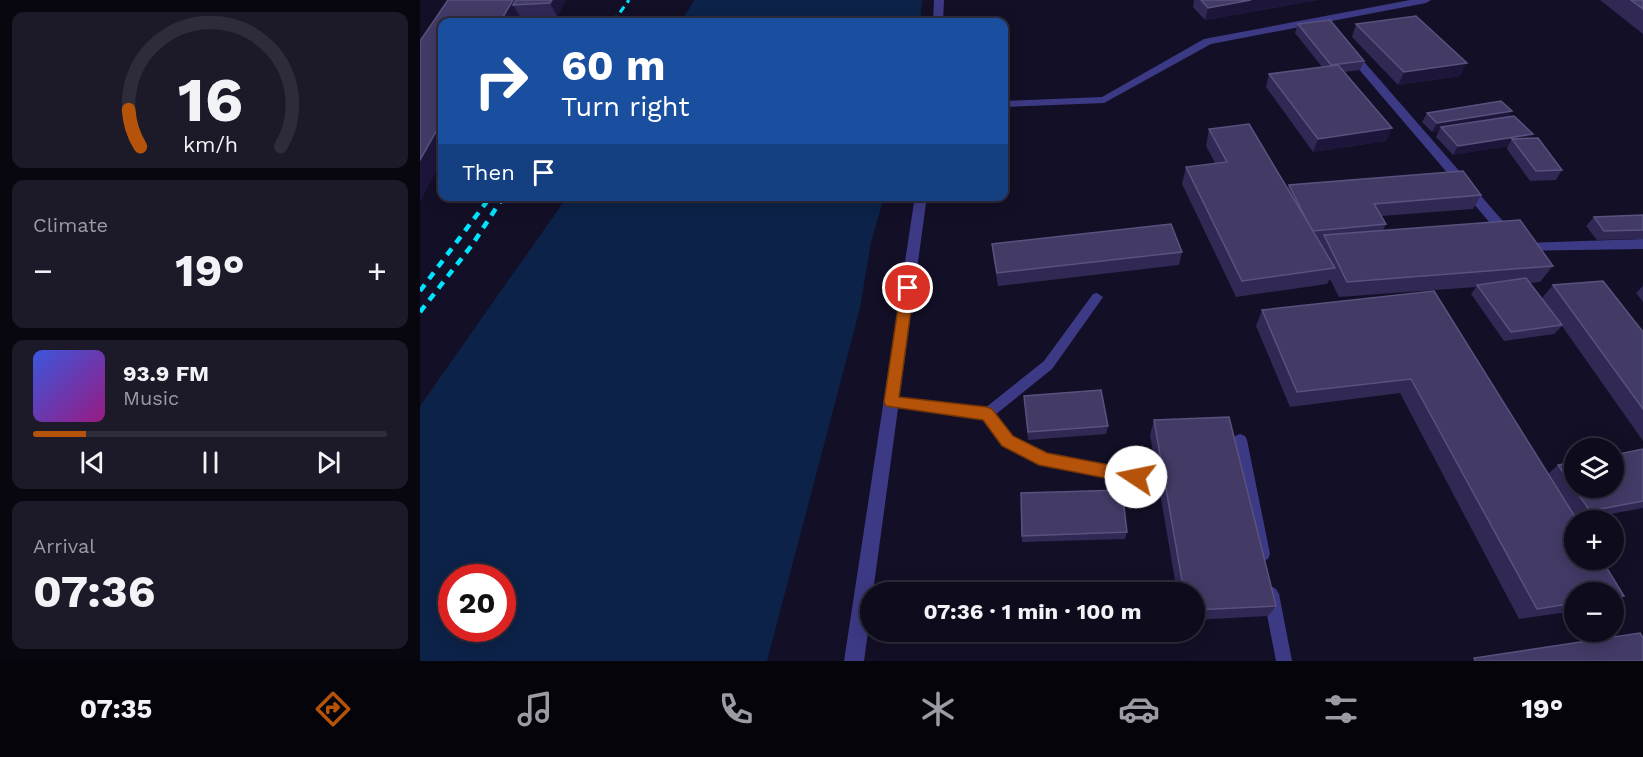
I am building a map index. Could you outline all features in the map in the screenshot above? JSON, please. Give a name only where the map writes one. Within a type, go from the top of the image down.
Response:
[{"type":"street","points":[[938,18],[939,0]]},
{"type":"street","points":[[1008,104],[1104,100],[1208,41],[1329,29],[1426,0]]},
{"type":"street","points":[[1329,29],[1516,246],[1521,248],[1643,244]]},
{"type":"street","points":[[854,661],[920,201]]},
{"type":"lane","points":[[987,414],[1047,365],[1097,297]]},
{"type":"lane","points":[[891,402],[987,414],[1007,441],[1044,460],[1136,477]]},
{"type":"lane","points":[[1240,440],[1284,661]]},
{"type":"water","points":[[694,0],[922,0],[920,18],[683,18]]},
{"type":"water","points":[[564,201],[883,201],[871,242],[860,308],[767,661],[420,661],[420,406]]},
{"type":"building","points":[[448,0],[513,0],[502,18],[438,18],[438,128],[420,160],[420,41]]},
{"type":"building","points":[[516,0],[552,0],[550,3],[513,5]]},
{"type":"building","points":[[1201,0],[1251,0],[1208,8]]},
{"type":"building","points":[[1631,0],[1643,0],[1643,9]]},
{"type":"building","points":[[1416,16],[1467,63],[1404,72],[1356,24]]},
{"type":"building","points":[[1330,20],[1364,61],[1331,65],[1298,24]]},
{"type":"building","points":[[1338,65],[1392,128],[1318,139],[1269,74]]},
{"type":"building","points":[[1501,101],[1512,111],[1437,123],[1427,113]]},
{"type":"building","points":[[1514,116],[1533,134],[1458,146],[1441,127]]},
{"type":"building","points":[[1249,124],[1335,268],[1242,281],[1186,167],[1227,162],[1209,129]]},
{"type":"building","points":[[1538,138],[1562,170],[1536,171],[1512,139]]},
{"type":"building","points":[[1463,171],[1481,195],[1374,204],[1386,224],[1313,231],[1289,185]]},
{"type":"building","points":[[1643,215],[1643,230],[1604,231],[1594,217]]},
{"type":"building","points":[[1520,220],[1553,266],[1347,282],[1324,235]]},
{"type":"building","points":[[1171,224],[1182,252],[997,273],[992,244]]},
{"type":"building","points":[[1526,278],[1562,325],[1511,332],[1477,285]]},
{"type":"building","points":[[1603,281],[1643,332],[1643,409],[1553,285]]},
{"type":"building","points":[[1434,291],[1571,510],[1564,510],[1564,570],[1608,570],[1615,582],[1564,582],[1564,605],[1537,609],[1411,379],[1297,392],[1262,310]]},
{"type":"building","points":[[1101,390],[1108,426],[1028,432],[1024,396]]},
{"type":"building","points":[[1229,417],[1276,606],[1205,609],[1205,582],[1182,582],[1154,420]]},
{"type":"building","points":[[1643,449],[1643,501],[1589,510],[1581,498],[1624,498],[1624,453]]},
{"type":"building","points":[[1564,464],[1564,474],[1558,465]]},
{"type":"building","points":[[1122,490],[1127,532],[1022,536],[1021,493]]},
{"type":"building","points":[[1640,633],[1643,638],[1643,661],[1475,661],[1474,658],[1580,642],[1624,642],[1624,635]]},
{"type":"railway","points":[[616,18],[629,0]]},
{"type":"railway","points":[[420,291],[487,201]]},
{"type":"railway","points":[[420,312],[472,245],[501,201]]},
{"type":"route","points":[[908,288],[891,402],[987,414],[1007,441],[1044,460],[1136,477]]}]
